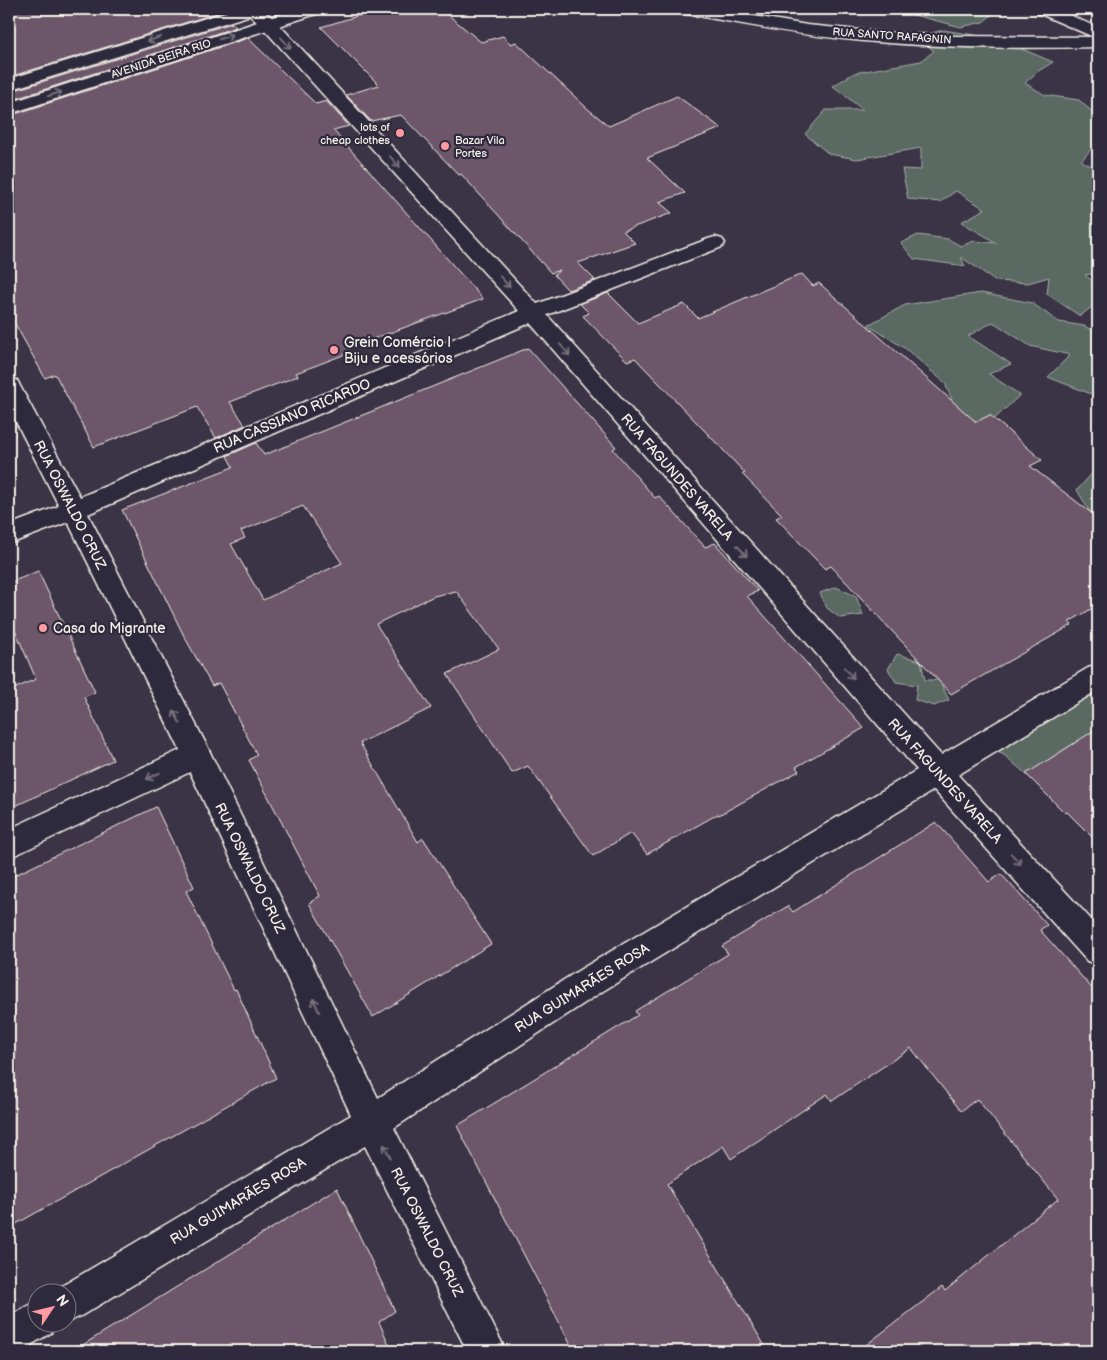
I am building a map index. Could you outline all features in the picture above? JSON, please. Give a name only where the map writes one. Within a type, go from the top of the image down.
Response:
[{"type":"main road","name":"RUA FAGUNDES VARELA","points":[[251,9],[268,23],[533,313],[938,773],[1098,950]]},
{"type":"main road","name":"AVENIDA BEIRA RIO","points":[[9,85],[251,9]]},
{"type":"main road","name":"AVENIDA BEIRA RIO","points":[[9,110],[313,9]]},
{"type":"main road","name":"RUA SANTO RAFAGNIN","points":[[688,9],[807,30],[916,39],[1098,42]]},
{"type":"main road","points":[[1044,9],[1098,34]]},
{"type":"main road","name":"RUA CASSIANO RICARDO","points":[[9,535],[74,510],[533,313],[715,243]]},
{"type":"main road","name":"RUA OSWALDO CRUZ","points":[[9,386],[74,510],[197,755],[372,1122],[488,1351]]},
{"type":"main road","name":"RUA GUIMARÃES ROSA","points":[[78,1296],[372,1122],[592,980],[1098,676]]},
{"type":"main road","points":[[9,844],[197,755]]},
{"type":"main road","points":[[9,1337],[28,1326]]},
{"type":"green space","points":[[915,9],[999,9],[983,22],[961,27],[914,15]]},
{"type":"green space","points":[[943,30],[988,37],[1053,62],[1037,72],[1025,83],[1045,95],[1079,100],[1098,117],[1098,145],[1092,148],[1081,161],[1098,169],[1098,273],[1085,275],[1098,286],[1098,302],[1080,316],[1047,294],[1049,277],[1028,283],[996,281],[961,257],[965,266],[914,259],[901,243],[918,235],[948,239],[961,246],[974,241],[997,243],[961,222],[985,209],[956,191],[940,202],[908,199],[902,169],[921,170],[921,148],[857,159],[829,154],[805,134],[826,110],[863,110],[833,86],[854,73],[921,61],[934,51],[917,37]]},
{"type":"green space","points":[[981,293],[1032,303],[1059,322],[1084,326],[1098,333],[1098,394],[1096,396],[1048,377],[1070,355],[1030,346],[993,322],[968,336],[1011,364],[989,374],[1020,395],[989,424],[958,415],[945,383],[906,349],[868,325],[905,305]]},
{"type":"green space","points":[[1098,467],[1098,511],[1090,512],[1077,490]]},
{"type":"green space","points":[[836,587],[856,596],[863,615],[840,618],[827,608],[820,593]]},
{"type":"green space","points":[[897,654],[921,661],[925,680],[939,680],[949,700],[934,706],[915,700],[917,685],[896,682],[888,669]]},
{"type":"green space","points":[[1076,677],[1098,678],[1098,731],[1062,760],[1026,774],[1004,755],[989,748],[984,727],[1022,718],[1030,702],[1046,703]]},
{"type":"building","points":[[9,9],[217,9],[220,12],[9,77]]},
{"type":"building","points":[[380,9],[441,9],[481,42],[503,36],[511,44],[516,42],[609,126],[677,96],[721,128],[647,158],[685,193],[659,202],[672,213],[623,231],[635,243],[578,263],[595,280],[568,290],[554,275],[560,270],[551,273],[461,174],[459,175],[401,115],[371,121],[346,95],[379,85],[321,27]]},
{"type":"building","points":[[232,23],[236,27],[9,101],[9,92]]},
{"type":"building","points":[[248,38],[316,104],[326,101],[349,126],[333,130],[483,299],[348,348],[351,352],[296,373],[298,376],[230,402],[245,425],[216,438],[197,407],[94,447],[55,374],[45,378],[9,313],[9,116]]},
{"type":"building","points":[[802,274],[813,286],[819,283],[976,422],[990,415],[1042,460],[1030,466],[1098,518],[1098,605],[1069,622],[1072,625],[951,694],[831,566],[825,569],[776,518],[782,515],[742,474],[745,473],[635,358],[627,361],[583,316],[589,313],[580,304],[608,293],[638,323],[684,304],[698,318]]},
{"type":"building","points":[[528,348],[616,447],[613,449],[655,498],[659,496],[705,547],[715,543],[758,591],[747,596],[864,728],[796,767],[799,771],[647,854],[631,833],[593,856],[528,766],[512,773],[447,674],[499,649],[456,591],[434,596],[376,624],[431,708],[360,743],[418,842],[423,838],[491,944],[373,1017],[309,903],[320,896],[249,760],[257,755],[219,683],[212,686],[184,636],[122,510],[233,467],[227,456],[256,443],[264,455]],"holes":[[[303,506],[342,563],[263,600],[231,544],[245,538],[241,531]]]},
{"type":"building","points":[[38,571],[95,692],[84,697],[113,760],[9,809],[9,691],[36,679],[9,616],[9,583]]},
{"type":"building","points":[[1098,728],[1098,843],[1026,774]]},
{"type":"building","points":[[156,807],[194,887],[186,891],[234,990],[236,989],[276,1078],[9,1228],[9,878]]},
{"type":"building","points":[[936,822],[989,882],[1001,874],[1047,925],[1040,930],[1098,995],[1098,1351],[858,1351],[942,1287],[945,1291],[1058,1199],[977,1099],[961,1111],[911,1048],[832,1101],[827,1094],[731,1159],[723,1146],[667,1184],[768,1351],[574,1351],[457,1126],[638,1015],[635,1011],[728,954],[722,946],[788,906],[793,912]]},
{"type":"building","points":[[337,1188],[395,1311],[379,1322],[392,1351],[73,1351]]},
{"type":"place","name":"lots of cheap clothes","points":[[400,133]]},
{"type":"place","name":"Bazar Vila Portes","points":[[445,146]]},
{"type":"place","name":"Grein Comércio | Biju e acessórios","points":[[334,350]]},
{"type":"place","name":"Casa do Migrante","points":[[43,628]]}]
